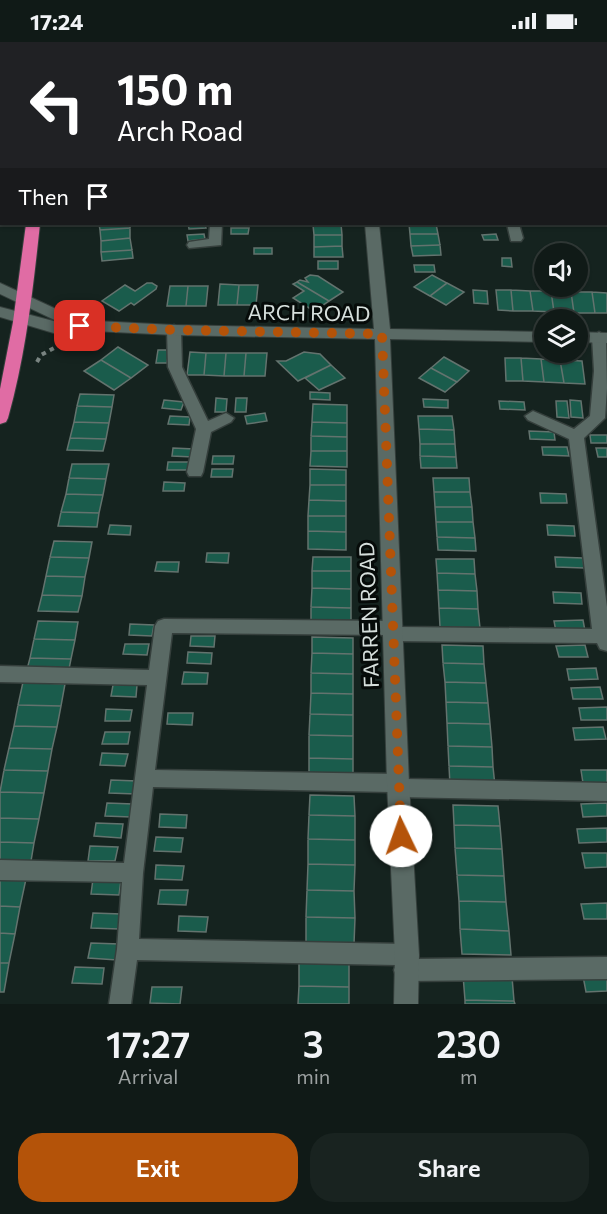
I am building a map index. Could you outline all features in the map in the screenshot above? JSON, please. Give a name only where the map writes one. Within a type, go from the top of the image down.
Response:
[{"type":"highway","points":[[0,418],[11,382],[22,320],[33,225]]},
{"type":"street","name":"FARREN ROAD","points":[[372,225],[382,334],[406,1004]]},
{"type":"street","points":[[0,288],[64,318],[73,325]]},
{"type":"street","name":"ARCH ROAD","points":[[0,312],[57,328],[73,325],[174,330],[534,336]]},
{"type":"street","points":[[588,337],[603,338]]},
{"type":"lane","points":[[194,245],[216,242],[216,225]]},
{"type":"lane","points":[[513,225],[516,238]]},
{"type":"lane","points":[[174,330],[175,367],[204,429],[195,472]]},
{"type":"lane","points":[[576,436],[597,418],[603,338]]},
{"type":"lane","points":[[533,416],[576,436]]},
{"type":"lane","points":[[204,429],[226,418]]},
{"type":"lane","points":[[120,1004],[128,949],[133,873],[164,626],[393,631],[605,641],[576,436]]},
{"type":"lane","points":[[0,674],[157,678]]},
{"type":"lane","points":[[145,778],[607,792]]},
{"type":"lane","points":[[0,870],[133,873]]},
{"type":"lane","points":[[128,949],[406,962],[607,968]]},
{"type":"path","points":[[32,369],[41,355],[58,346]]},
{"type":"building","points":[[99,225],[129,225],[130,228],[100,230]]},
{"type":"building","points":[[188,225],[205,225],[206,228],[189,229]]},
{"type":"building","points":[[313,225],[341,225],[342,235],[314,235]]},
{"type":"building","points":[[409,225],[436,225],[438,234],[410,234]]},
{"type":"building","points":[[130,228],[130,238],[101,241],[100,230]]},
{"type":"building","points":[[231,228],[249,228],[248,234],[231,234]]},
{"type":"building","points":[[204,234],[205,239],[188,241],[187,235]]},
{"type":"building","points":[[410,234],[438,234],[440,245],[411,246]]},
{"type":"building","points":[[496,234],[498,240],[484,240],[482,235]]},
{"type":"building","points":[[314,235],[342,235],[342,246],[314,247]]},
{"type":"building","points":[[130,238],[132,250],[101,252],[101,241]]},
{"type":"building","points":[[440,245],[441,255],[413,256],[411,246]]},
{"type":"building","points":[[342,246],[343,257],[314,257],[314,247]]},
{"type":"building","points":[[254,248],[272,248],[272,254],[254,254]]},
{"type":"building","points":[[132,250],[133,258],[102,261],[101,252]]},
{"type":"building","points":[[502,258],[511,258],[512,267],[502,266]]},
{"type":"building","points":[[318,261],[338,261],[338,269],[318,269]]},
{"type":"building","points":[[414,265],[434,265],[435,272],[415,272]]},
{"type":"building","points":[[310,275],[318,276],[343,292],[329,301],[297,282],[300,280],[308,282],[305,278]]},
{"type":"building","points":[[432,275],[447,283],[430,296],[414,287]]},
{"type":"building","points":[[297,282],[329,301],[314,311],[293,298],[304,291],[293,284]]},
{"type":"building","points":[[147,283],[157,286],[156,289],[134,305],[131,303],[119,311],[102,301],[125,285],[135,291]]},
{"type":"building","points":[[447,283],[464,292],[446,305],[430,296]]},
{"type":"building","points":[[220,284],[239,285],[237,305],[218,305]]},
{"type":"building","points":[[239,285],[258,285],[256,305],[237,305]]},
{"type":"building","points":[[170,286],[188,286],[186,306],[167,306]]},
{"type":"building","points":[[188,286],[208,286],[206,306],[186,306]]},
{"type":"building","points":[[473,290],[487,291],[488,304],[474,303]]},
{"type":"building","points":[[496,290],[511,290],[513,311],[498,310]]},
{"type":"building","points":[[511,290],[530,291],[533,311],[513,311]]},
{"type":"building","points":[[530,291],[534,291],[534,297],[552,297],[554,309],[534,309],[533,311]]},
{"type":"building","points":[[588,292],[592,292],[595,313],[588,313],[588,309],[573,309],[572,297],[588,297]]},
{"type":"building","points":[[592,292],[607,293],[607,313],[595,313]]},
{"type":"building","points":[[552,297],[572,297],[573,309],[554,309]]},
{"type":"building","points":[[118,347],[148,365],[131,378],[101,360]]},
{"type":"building","points":[[158,350],[169,350],[167,363],[156,363]]},
{"type":"building","points":[[190,352],[206,353],[204,375],[187,375]]},
{"type":"building","points":[[304,352],[320,354],[331,365],[298,381],[277,361],[286,361]]},
{"type":"building","points":[[206,353],[226,353],[224,376],[204,375]]},
{"type":"building","points":[[226,353],[246,353],[244,376],[224,376]]},
{"type":"building","points":[[246,353],[267,353],[265,376],[244,376]]},
{"type":"building","points":[[444,357],[469,371],[457,382],[431,368]]},
{"type":"building","points":[[505,358],[521,358],[523,381],[506,381]]},
{"type":"building","points":[[521,358],[534,359],[534,363],[542,363],[544,382],[523,381]]},
{"type":"building","points":[[101,360],[131,378],[114,390],[84,371]]},
{"type":"building","points":[[542,363],[561,363],[564,383],[544,382]]},
{"type":"building","points":[[561,363],[582,363],[585,384],[564,383]]},
{"type":"building","points":[[331,365],[345,378],[319,390],[305,378]]},
{"type":"building","points":[[431,368],[457,382],[445,392],[419,378]]},
{"type":"building","points":[[310,392],[330,393],[330,400],[310,399]]},
{"type":"building","points":[[80,394],[114,395],[112,407],[77,406]]},
{"type":"building","points":[[216,398],[227,399],[226,412],[215,412]]},
{"type":"building","points":[[236,398],[247,398],[246,412],[235,412]]},
{"type":"building","points":[[423,399],[448,400],[448,408],[424,407]]},
{"type":"building","points":[[164,400],[184,402],[181,410],[162,408]]},
{"type":"building","points":[[570,400],[581,401],[583,418],[571,417]]},
{"type":"building","points":[[499,401],[524,402],[525,410],[500,409]]},
{"type":"building","points":[[556,401],[567,401],[569,418],[557,417]]},
{"type":"building","points":[[313,404],[347,405],[347,423],[312,422]]},
{"type":"building","points":[[77,406],[112,407],[109,423],[74,422]]},
{"type":"building","points":[[265,413],[267,421],[247,424],[245,416]]},
{"type":"building","points":[[170,416],[190,417],[189,425],[168,424]]},
{"type":"building","points":[[418,416],[452,416],[454,430],[419,429]]},
{"type":"building","points":[[74,422],[109,423],[106,439],[70,438]]},
{"type":"building","points":[[312,422],[347,423],[347,437],[311,436]]},
{"type":"building","points":[[419,429],[454,430],[455,444],[420,444]]},
{"type":"building","points":[[529,431],[554,432],[555,440],[530,439]]},
{"type":"building","points":[[590,435],[607,435],[607,443],[591,443]]},
{"type":"building","points":[[311,436],[347,437],[347,451],[311,451]]},
{"type":"building","points":[[70,438],[106,439],[103,451],[67,450]]},
{"type":"building","points":[[420,444],[455,444],[456,457],[420,456]]},
{"type":"building","points":[[542,447],[567,447],[569,456],[543,455]]},
{"type":"building","points":[[173,448],[194,449],[193,457],[172,456]]},
{"type":"building","points":[[596,448],[607,448],[607,457],[598,457]]},
{"type":"building","points":[[311,451],[347,451],[347,467],[310,466]]},
{"type":"building","points":[[213,456],[234,456],[233,464],[212,464]]},
{"type":"building","points":[[420,456],[456,457],[457,468],[421,468]]},
{"type":"building","points":[[168,462],[189,462],[188,470],[167,470]]},
{"type":"building","points":[[72,464],[109,464],[106,479],[69,478]]},
{"type":"building","points":[[212,469],[233,469],[232,477],[211,477]]},
{"type":"building","points":[[310,469],[346,470],[346,485],[310,485]]},
{"type":"building","points":[[69,478],[106,479],[103,495],[66,494]]},
{"type":"building","points":[[433,478],[469,478],[470,492],[434,492]]},
{"type":"building","points":[[164,482],[185,483],[184,491],[163,491]]},
{"type":"building","points":[[310,485],[346,485],[346,501],[309,500]]},
{"type":"building","points":[[434,492],[470,492],[472,507],[435,507]]},
{"type":"building","points":[[540,493],[566,494],[567,503],[541,503]]},
{"type":"building","points":[[66,494],[103,495],[99,513],[61,512]]},
{"type":"building","points":[[309,500],[346,501],[346,516],[308,516]]},
{"type":"building","points":[[435,507],[472,507],[473,522],[436,522]]},
{"type":"building","points":[[61,512],[99,513],[97,527],[58,526]]},
{"type":"building","points":[[308,516],[346,516],[346,532],[308,531]]},
{"type":"building","points":[[436,522],[473,522],[475,538],[437,537]]},
{"type":"building","points":[[110,525],[131,526],[130,535],[108,534]]},
{"type":"building","points":[[547,525],[574,526],[575,536],[548,535]]},
{"type":"building","points":[[308,531],[346,532],[346,550],[308,549]]},
{"type":"building","points":[[437,537],[475,538],[476,551],[438,550]]},
{"type":"building","points":[[54,541],[92,542],[89,558],[50,557]]},
{"type":"building","points":[[207,553],[229,553],[228,563],[206,562]]},
{"type":"building","points":[[50,557],[89,558],[85,577],[46,576]]},
{"type":"building","points":[[313,557],[351,557],[351,571],[312,571]]},
{"type":"building","points":[[555,557],[583,558],[584,568],[556,567]]},
{"type":"building","points":[[436,559],[474,559],[475,574],[437,573]]},
{"type":"building","points":[[157,562],[179,562],[178,572],[155,571]]},
{"type":"building","points":[[312,571],[351,571],[351,589],[312,588]]},
{"type":"building","points":[[437,573],[475,574],[477,591],[438,590]]},
{"type":"building","points":[[46,576],[85,577],[82,596],[42,595]]},
{"type":"building","points":[[312,588],[351,589],[351,608],[311,607]]},
{"type":"building","points":[[438,590],[477,591],[478,609],[439,608]]},
{"type":"building","points":[[553,592],[581,593],[582,604],[554,603]]},
{"type":"building","points":[[42,595],[82,596],[78,612],[38,611]]},
{"type":"building","points":[[311,607],[351,608],[351,626],[311,625]]},
{"type":"building","points":[[439,608],[478,609],[480,628],[440,627]]},
{"type":"building","points":[[583,620],[585,631],[556,632],[554,621]]},
{"type":"building","points":[[38,621],[78,622],[75,640],[34,639]]},
{"type":"building","points":[[130,624],[154,625],[152,636],[129,635]]},
{"type":"building","points":[[191,636],[215,636],[214,647],[190,646]]},
{"type":"building","points":[[312,637],[353,638],[353,654],[312,653]]},
{"type":"building","points":[[34,639],[75,640],[71,659],[30,658]]},
{"type":"building","points":[[125,644],[149,644],[147,655],[123,654]]},
{"type":"building","points":[[442,645],[483,646],[484,664],[443,663]]},
{"type":"building","points":[[585,645],[588,657],[559,657],[556,646]]},
{"type":"building","points":[[188,652],[212,653],[211,664],[187,663]]},
{"type":"building","points":[[312,653],[353,654],[353,674],[311,673]]},
{"type":"building","points":[[30,658],[71,659],[68,674],[26,673]]},
{"type":"building","points":[[443,663],[484,664],[486,683],[445,682]]},
{"type":"building","points":[[596,668],[598,679],[569,680],[567,669]]},
{"type":"building","points":[[184,672],[208,673],[207,684],[182,684]]},
{"type":"building","points":[[311,673],[353,674],[353,694],[311,693]]},
{"type":"building","points":[[23,682],[65,684],[61,706],[18,705]]},
{"type":"building","points":[[445,682],[486,683],[488,703],[446,702]]},
{"type":"building","points":[[113,685],[137,685],[136,697],[111,696]]},
{"type":"building","points":[[600,687],[603,699],[573,699],[571,688]]},
{"type":"building","points":[[311,693],[353,694],[353,715],[310,714]]},
{"type":"building","points":[[446,702],[488,703],[490,724],[447,723]]},
{"type":"building","points":[[18,705],[61,706],[57,727],[14,726]]},
{"type":"building","points":[[607,707],[607,720],[581,720],[579,708]]},
{"type":"building","points":[[106,709],[132,710],[130,721],[105,721]]},
{"type":"building","points":[[168,713],[193,713],[192,725],[167,724]]},
{"type":"building","points":[[310,714],[353,715],[353,736],[309,735]]},
{"type":"building","points":[[447,723],[490,724],[492,747],[448,746]]},
{"type":"building","points":[[14,726],[57,727],[52,749],[9,748]]},
{"type":"building","points":[[603,727],[606,739],[575,740],[573,728]]},
{"type":"building","points":[[105,732],[130,732],[128,744],[102,744]]},
{"type":"building","points":[[309,735],[353,736],[353,759],[309,758]]},
{"type":"building","points":[[448,746],[492,747],[493,767],[449,766]]},
{"type":"building","points":[[9,748],[52,749],[48,771],[4,770]]},
{"type":"building","points":[[102,753],[128,754],[125,766],[100,765]]},
{"type":"building","points":[[309,758],[353,759],[353,780],[309,780]]},
{"type":"building","points":[[449,766],[493,767],[495,786],[450,785]]},
{"type":"building","points":[[4,770],[48,771],[44,793],[0,792]]},
{"type":"building","points":[[581,770],[607,770],[607,783],[583,783]]},
{"type":"building","points":[[111,780],[137,781],[136,794],[109,793]]},
{"type":"building","points":[[0,792],[44,793],[39,819],[0,818]]},
{"type":"building","points":[[310,795],[354,796],[355,816],[309,815]]},
{"type":"building","points":[[107,803],[133,804],[131,817],[105,816]]},
{"type":"building","points":[[607,803],[607,816],[583,817],[581,804]]},
{"type":"building","points":[[453,805],[498,806],[500,826],[454,825]]},
{"type":"building","points":[[160,814],[187,815],[186,828],[159,827]]},
{"type":"building","points":[[309,815],[355,816],[355,840],[308,839]]},
{"type":"building","points":[[0,818],[39,819],[34,843],[0,842]]},
{"type":"building","points":[[96,823],[123,824],[121,838],[94,836]]},
{"type":"building","points":[[454,825],[500,826],[502,849],[455,848]]},
{"type":"building","points":[[607,828],[607,842],[579,843],[577,829]]},
{"type":"building","points":[[156,837],[183,838],[181,852],[154,851]]},
{"type":"building","points":[[308,839],[355,840],[355,865],[308,864]]},
{"type":"building","points":[[0,842],[34,843],[30,867],[0,866]]},
{"type":"building","points":[[90,846],[118,847],[115,861],[88,861]]},
{"type":"building","points":[[455,848],[502,849],[504,876],[457,875]]},
{"type":"building","points":[[582,853],[607,853],[607,867],[585,868]]},
{"type":"building","points":[[308,864],[355,865],[354,891],[307,890]]},
{"type":"building","points":[[156,865],[184,866],[182,880],[155,879]]},
{"type":"building","points":[[457,875],[504,876],[506,902],[459,901]]},
{"type":"building","points":[[0,878],[26,879],[20,907],[0,906]]},
{"type":"building","points":[[93,879],[121,880],[119,895],[91,894]]},
{"type":"building","points":[[160,890],[188,890],[186,905],[158,904]]},
{"type":"building","points":[[307,890],[354,891],[355,918],[306,917]]},
{"type":"building","points":[[459,901],[506,902],[509,931],[460,929]]},
{"type":"building","points":[[607,903],[607,919],[584,919],[581,904]]},
{"type":"building","points":[[0,906],[20,907],[15,934],[0,933]]},
{"type":"building","points":[[93,913],[121,914],[119,929],[91,928]]},
{"type":"building","points":[[179,916],[208,917],[206,932],[178,931]]},
{"type":"building","points":[[306,917],[355,918],[354,944],[306,943]]},
{"type":"building","points":[[460,929],[509,931],[511,955],[462,954]]},
{"type":"building","points":[[0,933],[15,934],[9,963],[0,963]]},
{"type":"building","points":[[91,943],[119,944],[117,960],[88,958]]},
{"type":"building","points":[[299,962],[349,963],[349,987],[299,986]]},
{"type":"building","points":[[0,963],[9,963],[4,992],[0,992]]},
{"type":"building","points":[[75,967],[104,968],[102,984],[72,983]]},
{"type":"building","points":[[463,975],[512,977],[514,1001],[465,1000]]},
{"type":"building","points":[[607,975],[607,991],[586,992],[583,976]]},
{"type":"building","points":[[299,986],[349,987],[349,1004],[298,1004]]},
{"type":"building","points":[[152,987],[182,987],[180,1004],[150,1003]]},
{"type":"building","points":[[465,1000],[514,1001],[515,1004],[465,1004]]},
{"type":"route","points":[[80,326],[382,334],[401,836]]}]
